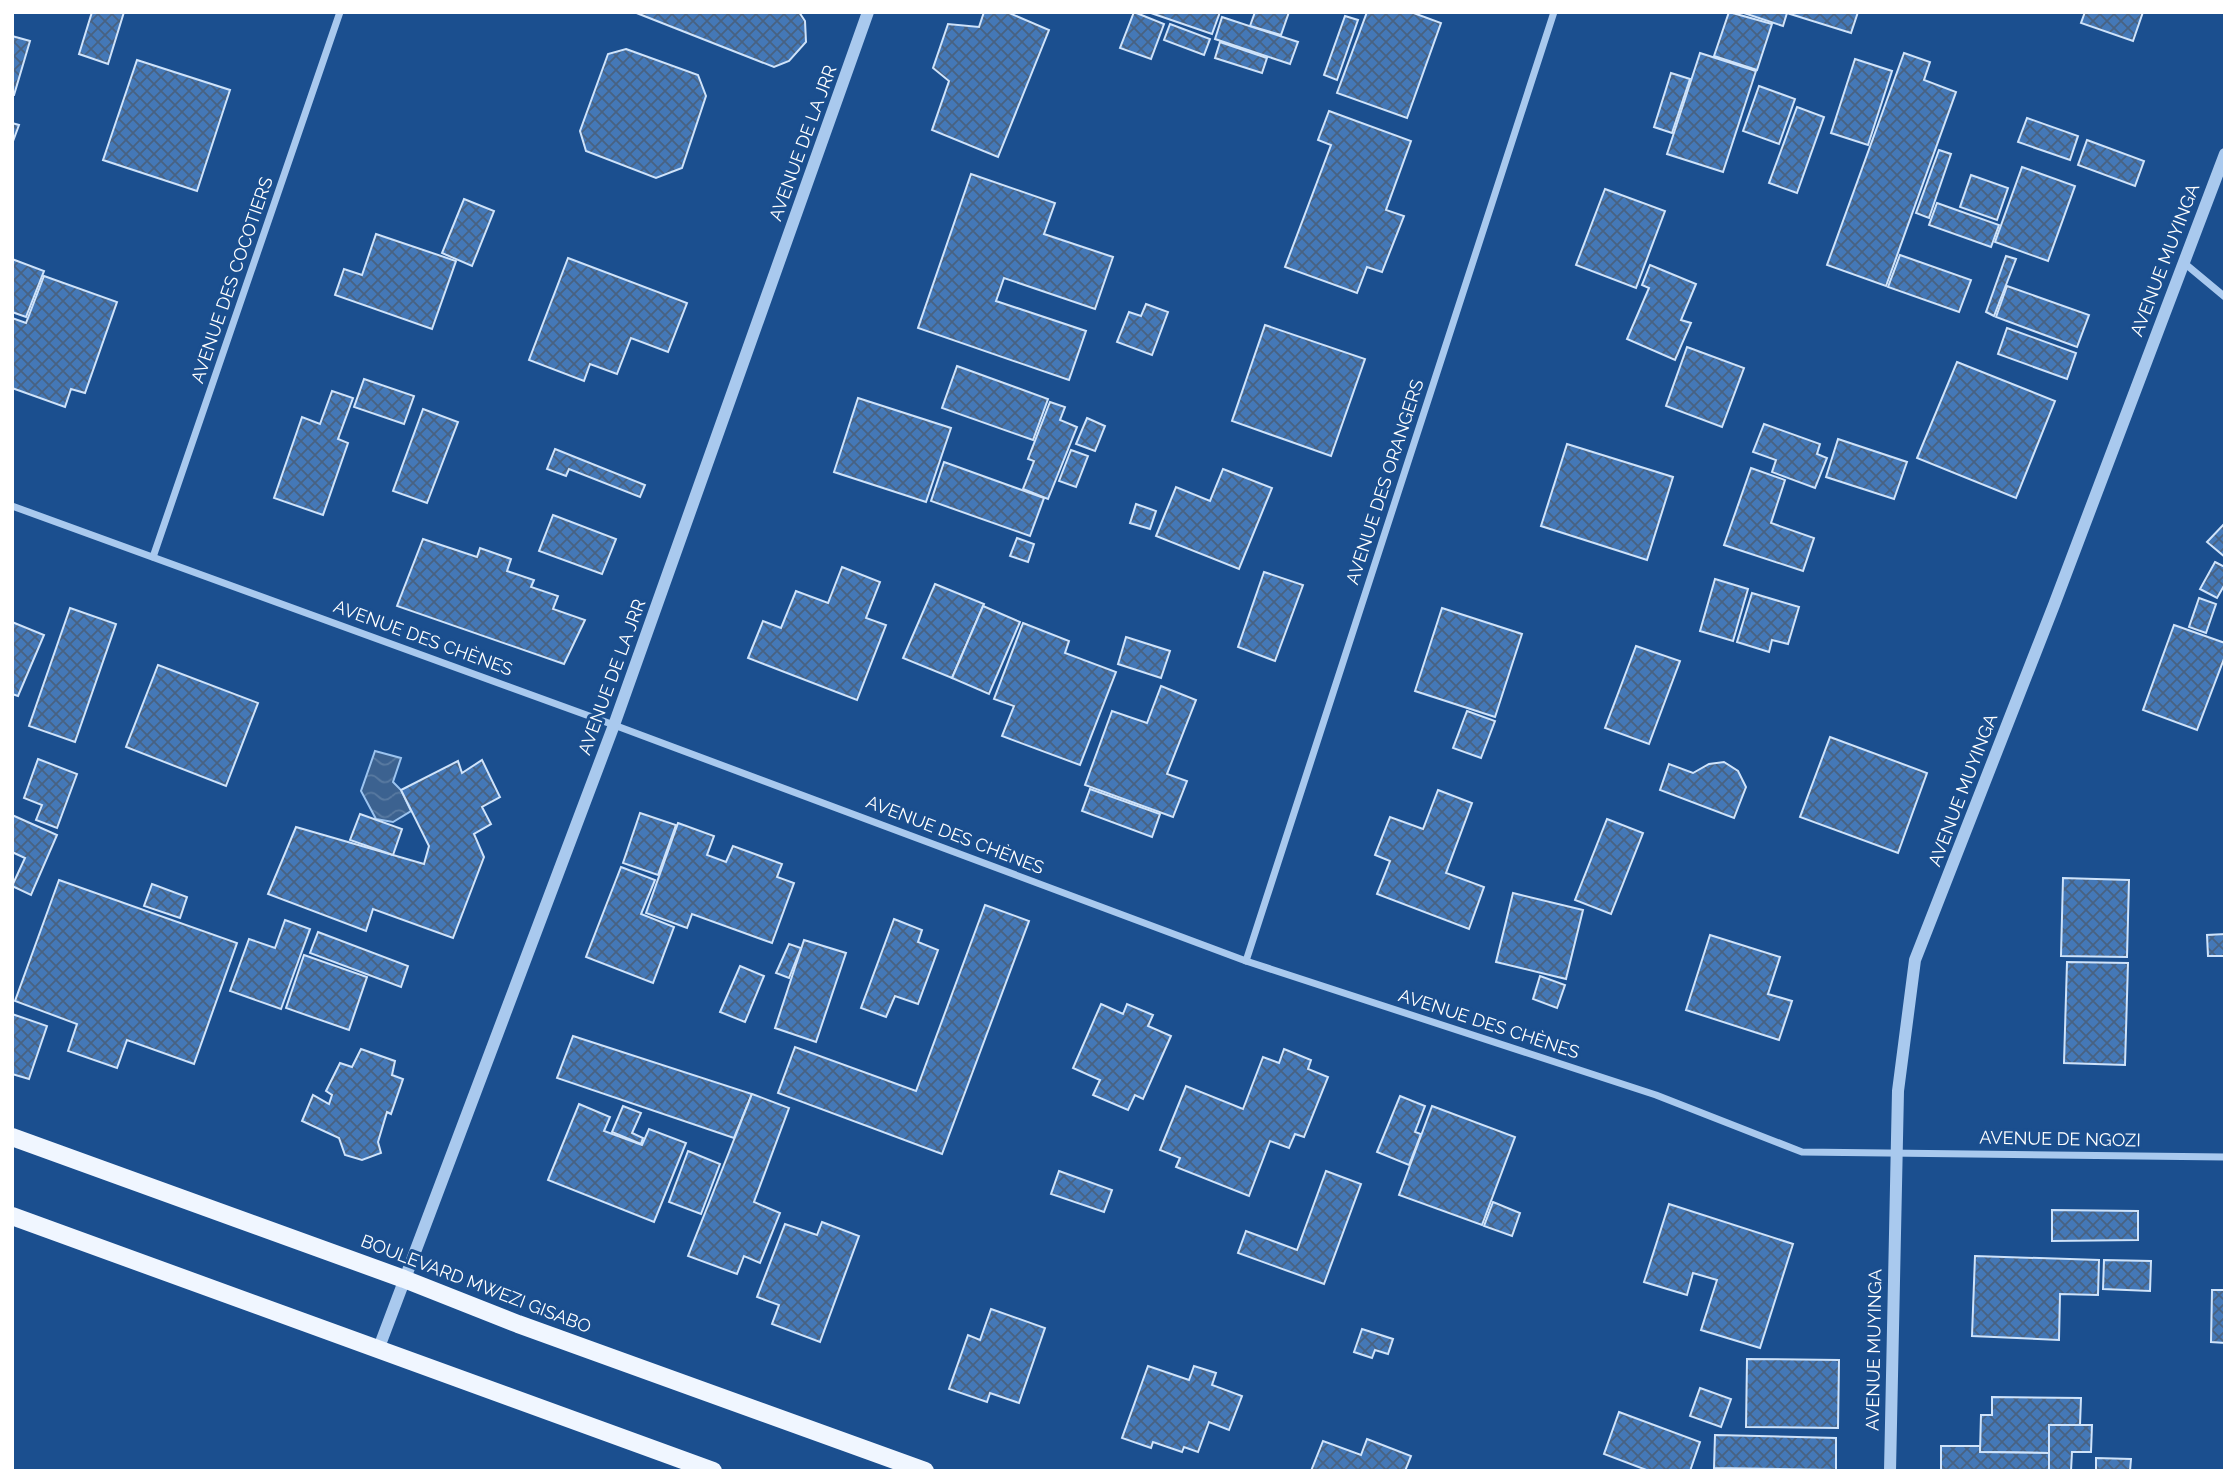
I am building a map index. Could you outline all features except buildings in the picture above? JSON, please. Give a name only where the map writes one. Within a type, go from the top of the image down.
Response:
[{"type":"main road","name":"BOULEVARD MWEZI GISABO","points":[[12,1137],[925,1471]]},
{"type":"main road","points":[[12,1216],[713,1471]]},
{"type":"street","name":"AVENUE DES COCOTIERS","points":[[153,557],[340,12]]},
{"type":"street","name":"AVENUE DE LA JRR","points":[[378,1350],[614,724],[868,12]]},
{"type":"street","name":"AVENUE DES ORANGERS","points":[[1245,961],[1554,12]]},
{"type":"street","name":"AVENUE MUYINGA","points":[[1890,1471],[1895,1152],[1898,1091],[1915,960],[2054,605],[2182,261],[2225,154]]},
{"type":"street","points":[[2182,261],[2225,297]]},
{"type":"street","name":"AVENUE DES CHÈNES","points":[[12,506],[614,724],[1245,961],[1656,1095],[1802,1152],[1895,1152]]},
{"type":"street","name":"AVENUE DE NGOZI","points":[[1895,1152],[2225,1157]]},
{"type":"water","points":[[375,751],[401,758],[393,782],[401,790],[411,811],[393,822],[376,819],[361,791]]}]
